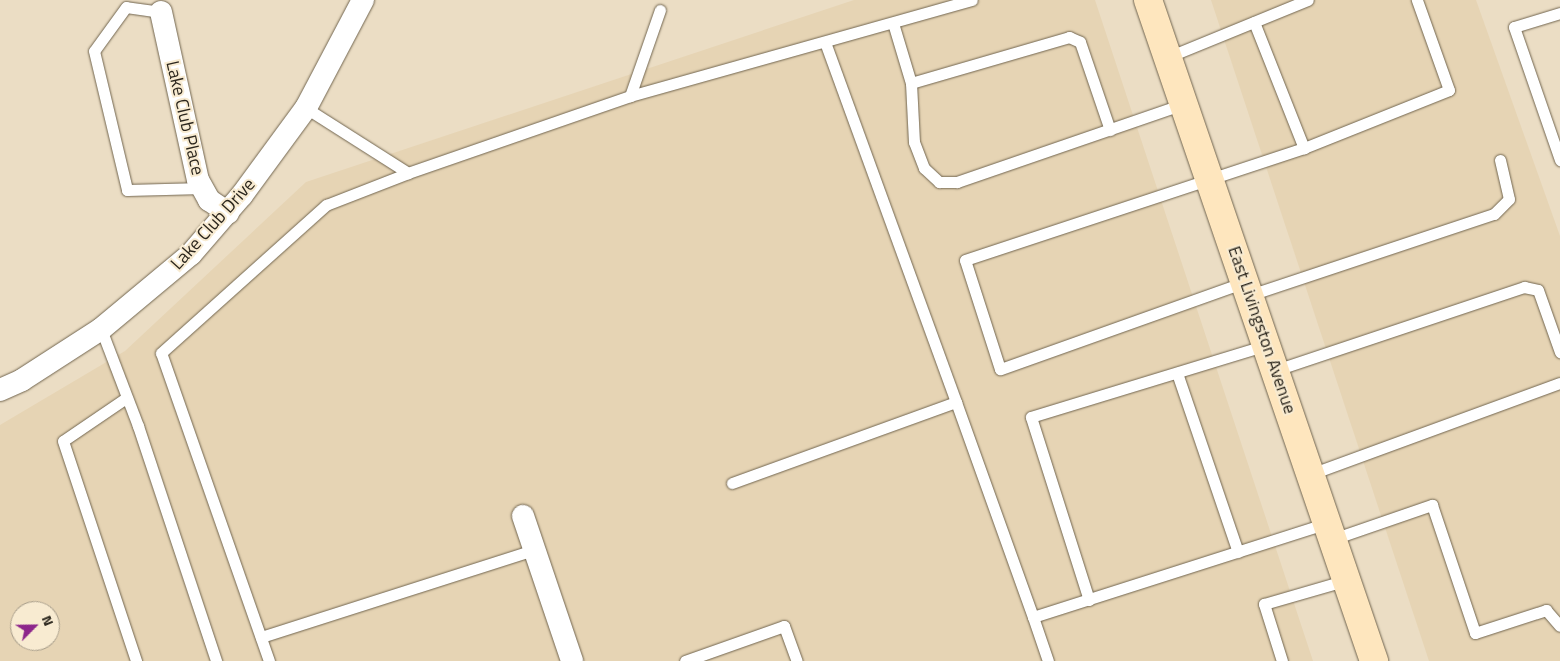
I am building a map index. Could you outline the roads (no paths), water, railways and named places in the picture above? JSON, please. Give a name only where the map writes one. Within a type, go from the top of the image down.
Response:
[{"type":"main road","name":"East Livingston Avenue","points":[[1148,0],[1272,357],[1374,661]]},
{"type":"street","name":"Lake Club Drive","points":[[0,390],[22,380],[101,329],[191,254],[228,213],[306,108],[363,0]]},
{"type":"street","name":"Lake Club Place","points":[[161,12],[203,188],[209,200],[228,213]]},
{"type":"street","points":[[523,516],[572,661]]},
{"type":"lane","points":[[269,661],[161,353],[326,206],[408,173],[630,96],[825,43],[972,0]]},
{"type":"lane","points":[[1168,57],[1308,0]]},
{"type":"lane","points":[[1417,0],[1449,90],[1304,148],[1210,177],[966,260],[1000,370],[1248,288],[1494,214],[1509,199],[1500,160]]},
{"type":"lane","points":[[161,12],[126,7],[94,52],[128,190],[203,188]]},
{"type":"lane","points":[[630,96],[660,10]]},
{"type":"lane","points":[[1560,13],[1514,27],[1560,160]]},
{"type":"lane","points":[[1254,22],[1304,148]]},
{"type":"lane","points":[[892,23],[911,84],[914,142],[924,168],[939,182],[958,182],[1184,104]]},
{"type":"lane","points":[[911,84],[1068,37],[1080,42],[1110,130]]},
{"type":"lane","points":[[825,43],[1048,661]]},
{"type":"lane","points":[[306,108],[408,173]]},
{"type":"lane","points":[[1089,600],[1030,417],[1177,372],[1272,357],[1524,287],[1538,290],[1560,352]]},
{"type":"lane","points":[[101,329],[216,661]]},
{"type":"lane","points":[[1177,372],[1238,552]]},
{"type":"lane","points":[[1311,474],[1560,383]]},
{"type":"lane","points":[[126,398],[63,440],[136,661]]},
{"type":"lane","points":[[732,484],[956,402]]},
{"type":"lane","points":[[1033,617],[1238,552],[1432,505],[1475,633],[1546,610],[1560,626]]},
{"type":"lane","points":[[261,637],[534,550]]},
{"type":"lane","points":[[1282,661],[1264,604],[1347,580]]},
{"type":"lane","points":[[685,661],[784,626],[797,661]]}]
